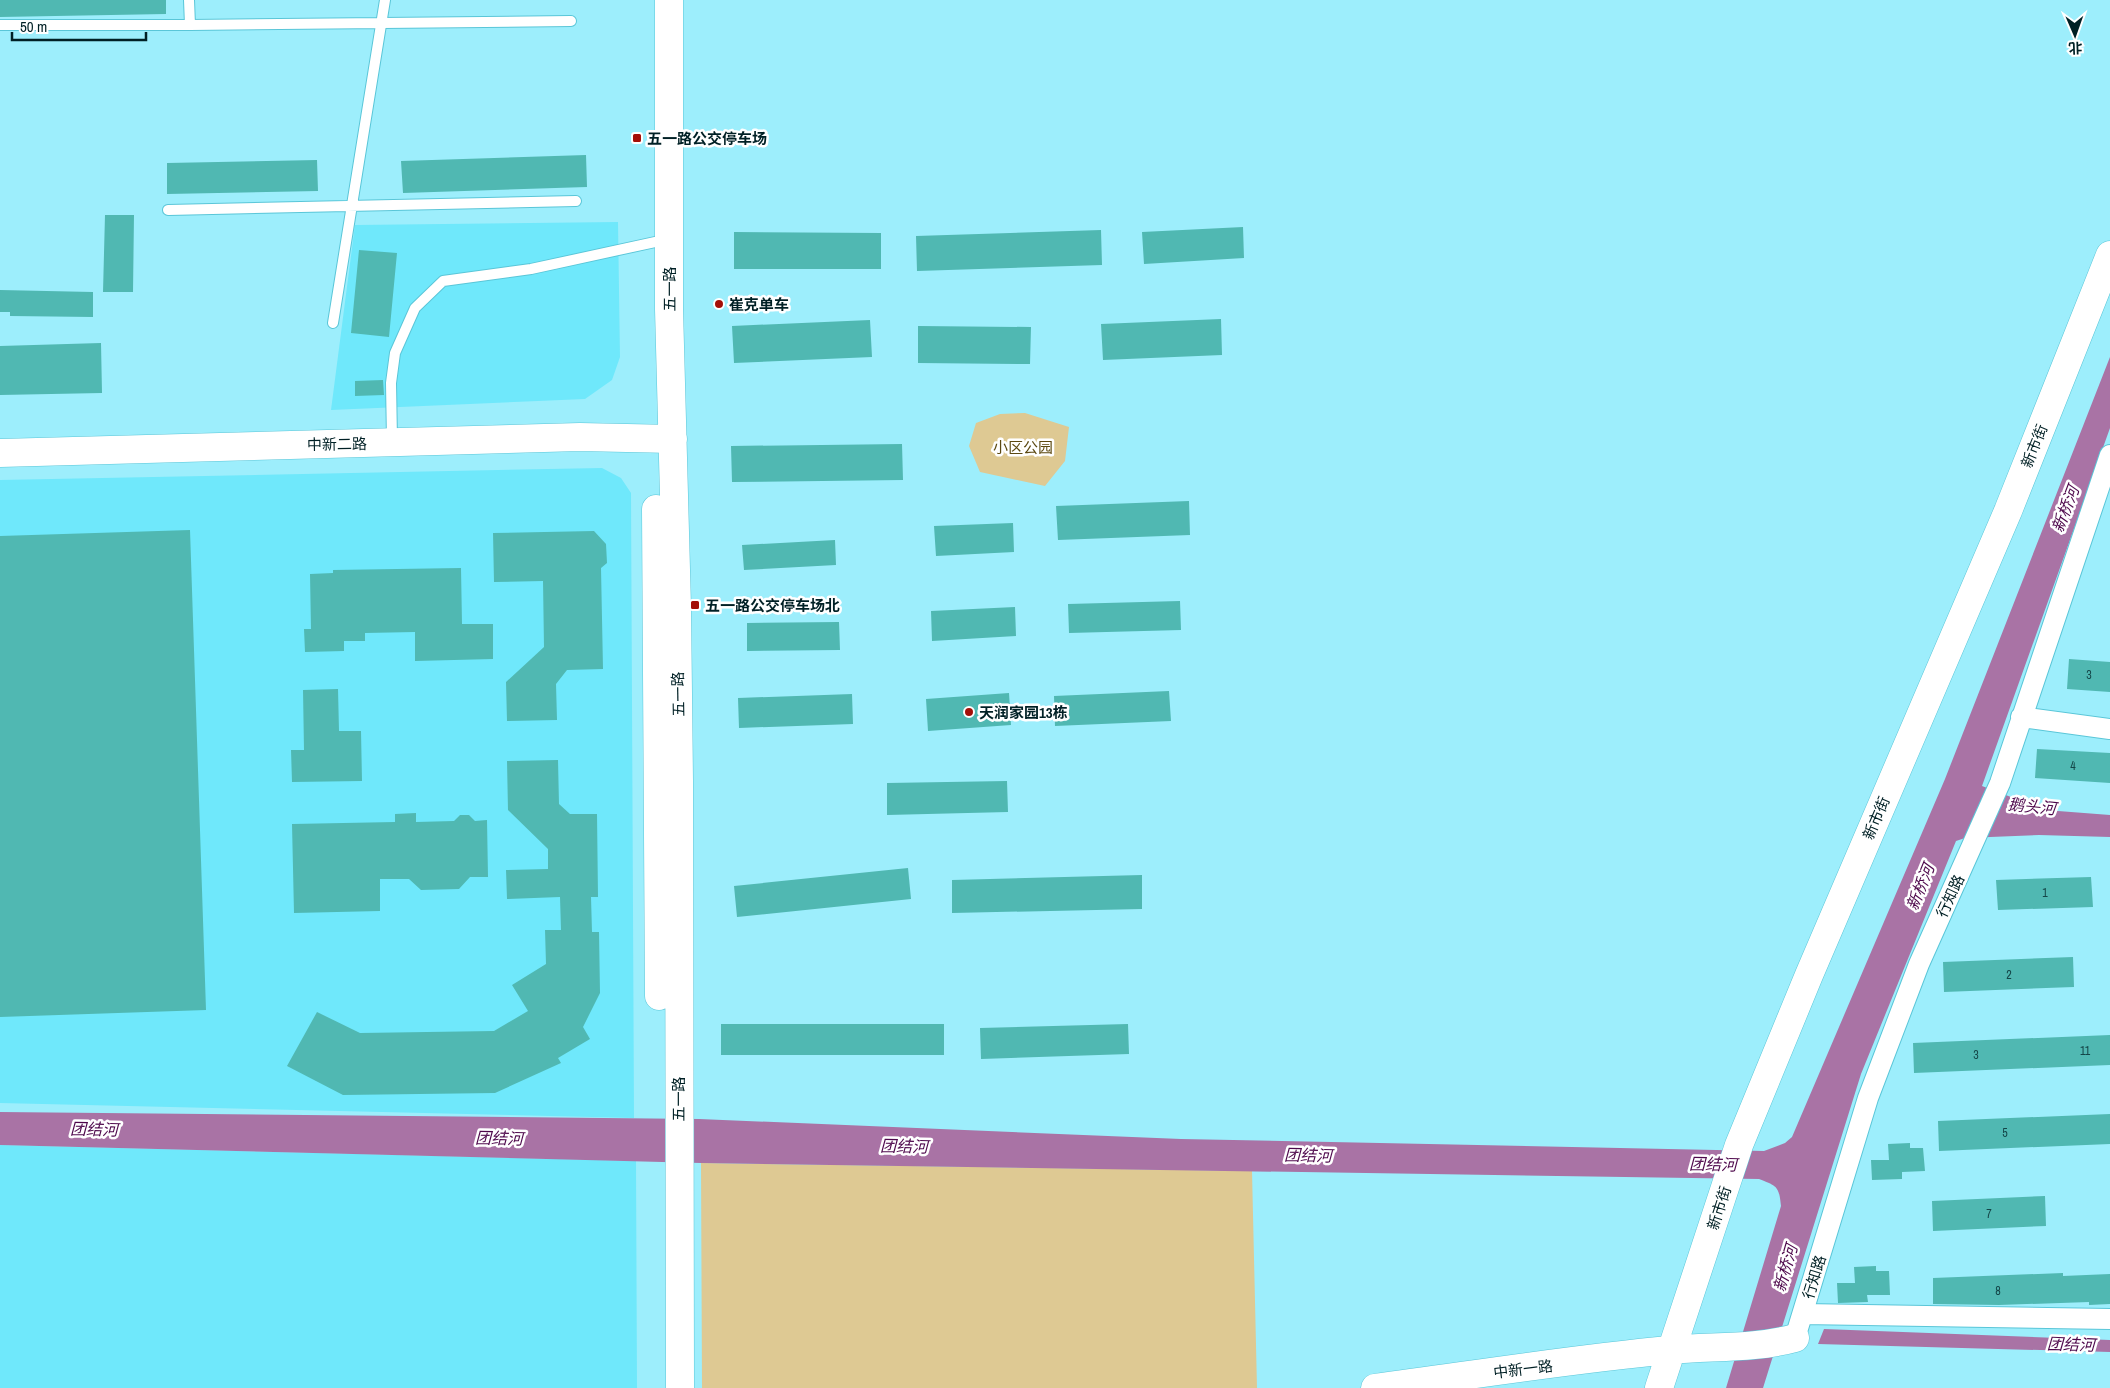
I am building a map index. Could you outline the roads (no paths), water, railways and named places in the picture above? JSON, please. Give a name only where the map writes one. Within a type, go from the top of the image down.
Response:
[{"type":"street","name":"五一路","points":[[651,0],[655,242],[664,438],[670,1172],[680,1388]]},
{"type":"street","name":"五一路","points":[[664,438],[670,239],[669,0]]},
{"type":"street","name":"新市街","points":[[1660,1388],[1739,1145],[1809,975],[2008,511],[2110,255]]},
{"type":"street","name":"中新二路","points":[[0,453],[580,437],[664,438]]},
{"type":"street","name":"行知路","points":[[1793,1331],[1868,1098],[1919,964],[1975,843],[2000,783],[2110,455]]},
{"type":"street","points":[[2022,717],[2110,729]]},
{"type":"street","name":"五一路","points":[[662,1388],[670,1172]]},
{"type":"street","points":[[1793,1331],[2110,1319]]},
{"type":"street","name":"中新一路","points":[[1375,1388],[1671,1350],[1724,1348],[1793,1331]]},
{"type":"lane","points":[[189,0],[190,26]]},
{"type":"lane","points":[[333,323],[385,0]]},
{"type":"lane","points":[[0,25],[190,26],[571,21]]},
{"type":"lane","points":[[168,210],[576,201]]},
{"type":"lane","points":[[392,443],[391,383],[395,353],[415,308],[443,281],[531,270],[670,239]]},
{"type":"water","points":[[2110,357],[2110,428],[1982,786],[2045,810],[2110,815],[2110,837],[2039,835],[1965,838],[1956,841],[1861,1074],[1763,1388],[1726,1388],[1781,1206],[1776,1188],[1770,1183],[1759,1179],[701,1163],[0,1145],[0,1112],[699,1119],[1181,1139],[1764,1151],[1785,1143],[1792,1137],[1945,779]]},
{"type":"water","name":"团结河","points":[[1824,1329],[2110,1340],[2110,1352],[1818,1344]]},
{"type":"place","name":"五一路公交停车场","points":[[637,138]]},
{"type":"place","name":"崔克单车","points":[[719,304]]},
{"type":"place","name":"五一路公交停车场北","points":[[695,605]]},
{"type":"place","name":"天润家园13栋","points":[[969,712]]},
{"type":"park label","name":"小区公园","points":[[1023,447]]},
{"type":"water label","name":"新桥河","points":[[2065,509]]},
{"type":"water label","name":"鹅头河","points":[[2032,806]]},
{"type":"water label","name":"新桥河","points":[[1920,887]]},
{"type":"water label","name":"新桥河","points":[[1785,1268]]}]
